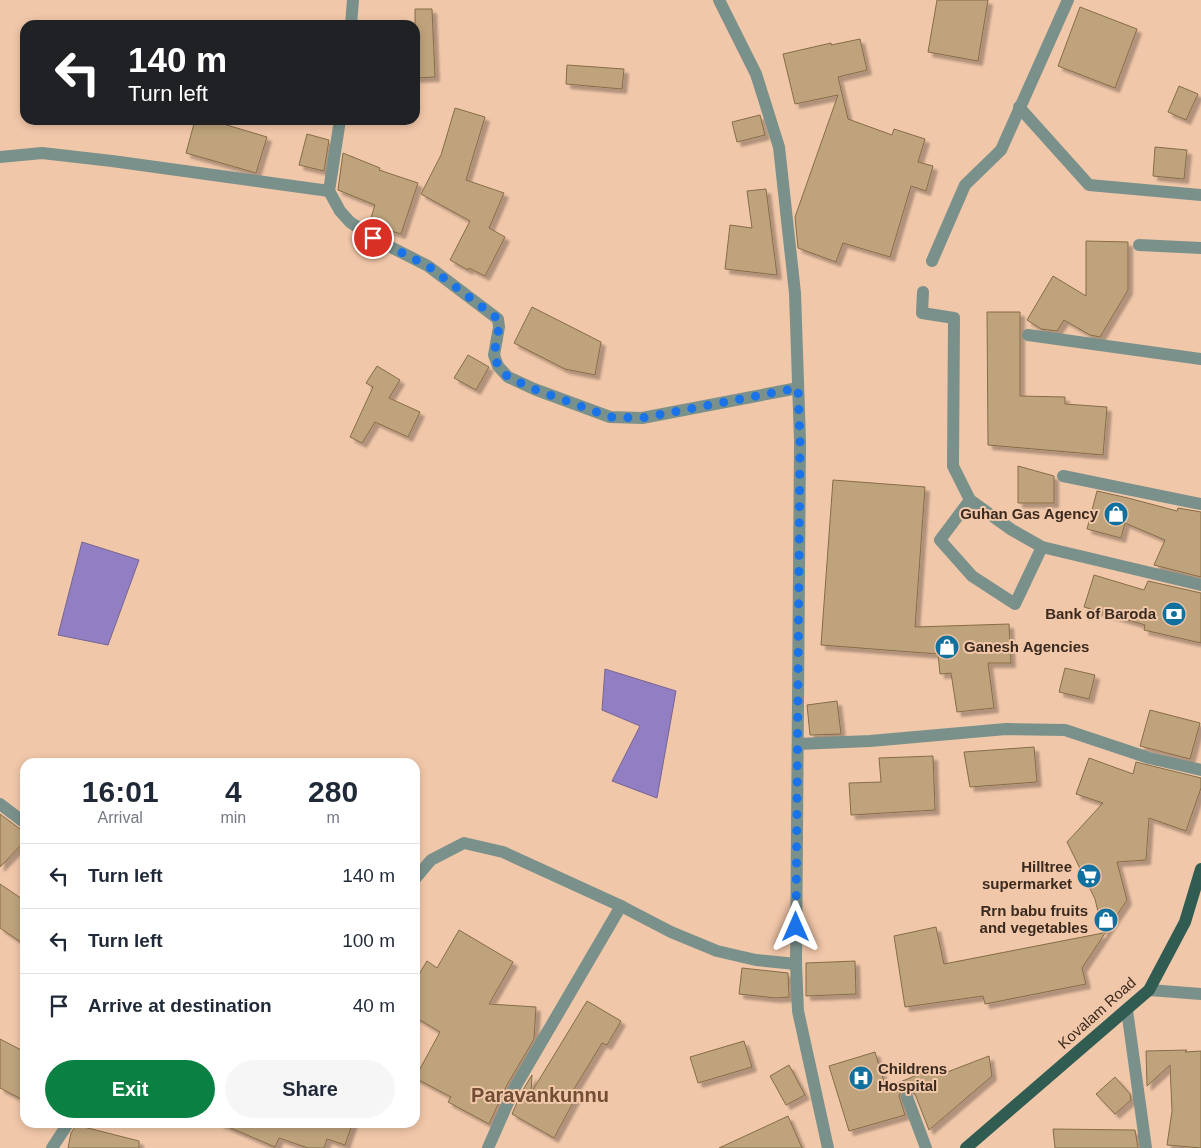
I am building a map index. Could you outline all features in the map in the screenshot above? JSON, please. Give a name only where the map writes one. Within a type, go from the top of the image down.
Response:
[{"type":"main road","name":"Kovalam Road","points":[[966,1148],[1148,990],[1185,922],[1201,869]]},
{"type":"street","points":[[351,20],[353,0]]},
{"type":"street","points":[[719,0],[756,74],[779,147],[795,293],[800,441],[796,964],[798,1011],[828,1148]]},
{"type":"street","points":[[932,260],[965,185],[1001,150],[1068,0]]},
{"type":"street","points":[[1020,107],[1089,185],[1201,195]]},
{"type":"street","points":[[339,125],[329,191],[340,211],[350,222],[373,238],[428,266],[498,319],[499,327],[494,355],[498,366],[508,377],[534,389],[610,417],[642,418],[798,388]]},
{"type":"street","points":[[0,157],[42,153],[112,160],[329,191]]},
{"type":"street","points":[[1139,245],[1201,248]]},
{"type":"street","points":[[923,292],[922,313],[954,318],[953,466],[970,500],[1012,530],[1042,547],[1201,585]]},
{"type":"street","points":[[1028,335],[1201,359]]},
{"type":"street","points":[[1063,476],[1201,504]]},
{"type":"street","points":[[970,500],[940,540],[972,576],[1015,604],[1042,547]]},
{"type":"street","points":[[798,744],[870,741],[1006,729],[1065,730],[1148,758],[1201,770]]},
{"type":"street","points":[[0,804],[20,818]]},
{"type":"street","points":[[420,873],[431,860],[464,843],[503,852],[621,906],[671,932],[717,951],[756,960],[796,964]]},
{"type":"street","points":[[488,1148],[514,1089],[621,906]]},
{"type":"street","points":[[1148,990],[1201,994]]},
{"type":"street","points":[[1127,1010],[1146,1148]]},
{"type":"street","points":[[907,1097],[926,1148]]},
{"type":"street","points":[[52,1148],[65,1128]]},
{"type":"shaded area","points":[[82,542],[139,560],[108,645],[58,635]]},
{"type":"shaded area","points":[[605,669],[676,691],[657,798],[612,781],[640,726],[602,710]]},
{"type":"building","points":[[937,0],[988,0],[978,61],[928,52]]},
{"type":"building","points":[[1080,7],[1137,29],[1115,88],[1058,66]]},
{"type":"building","points":[[415,9],[432,9],[435,77],[420,78],[420,20],[415,20]]},
{"type":"building","points":[[860,39],[867,70],[838,77],[848,119],[892,135],[894,129],[925,139],[918,162],[933,166],[926,191],[911,186],[890,257],[843,243],[836,262],[798,248],[795,217],[838,95],[795,104],[783,54],[831,43],[831,45]]},
{"type":"building","points":[[567,65],[624,69],[622,89],[566,84]]},
{"type":"building","points":[[1179,86],[1198,94],[1186,120],[1168,112]]},
{"type":"building","points":[[455,108],[485,117],[466,180],[504,193],[489,228],[505,237],[485,276],[469,268],[468,270],[450,260],[470,221],[421,194],[441,155]]},
{"type":"building","points":[[760,115],[765,135],[737,142],[732,122]]},
{"type":"building","points":[[194,125],[227,125],[267,137],[256,173],[186,153]]},
{"type":"building","points":[[307,134],[329,140],[324,171],[299,165]]},
{"type":"building","points":[[1155,147],[1187,150],[1184,179],[1153,176]]},
{"type":"building","points":[[343,153],[380,168],[379,170],[418,183],[401,234],[369,224],[375,205],[338,190]]},
{"type":"building","points":[[766,189],[777,275],[725,269],[730,225],[752,228],[747,191]]},
{"type":"building","points":[[1086,241],[1128,242],[1128,290],[1100,337],[1090,335],[1064,320],[1057,331],[1041,329],[1027,320],[1053,276],[1086,296]]},
{"type":"building","points":[[532,307],[601,342],[595,375],[565,369],[514,343]]},
{"type":"building","points":[[987,312],[1020,312],[1020,396],[1065,397],[1065,404],[1107,407],[1103,455],[988,445]]},
{"type":"building","points":[[468,355],[489,367],[476,390],[454,378]]},
{"type":"building","points":[[377,366],[400,380],[389,398],[420,412],[408,437],[375,422],[362,443],[350,437],[373,387],[366,383]]},
{"type":"building","points":[[1018,466],[1054,476],[1054,503],[1018,503]]},
{"type":"building","points":[[833,480],[925,487],[915,627],[1009,624],[1011,663],[988,663],[994,708],[957,712],[951,673],[940,674],[938,654],[821,645]]},
{"type":"building","points":[[1097,491],[1177,511],[1178,508],[1201,512],[1201,577],[1154,565],[1165,540],[1125,523],[1121,538],[1087,529]]},
{"type":"building","points":[[1094,575],[1144,590],[1148,581],[1201,593],[1201,643],[1144,630],[1145,625],[1084,607]]},
{"type":"building","points":[[1065,668],[1095,675],[1089,699],[1059,692]]},
{"type":"building","points":[[837,701],[841,734],[810,735],[807,705]]},
{"type":"building","points":[[1150,710],[1200,723],[1190,759],[1140,746]]},
{"type":"building","points":[[1034,747],[1037,782],[970,787],[964,752]]},
{"type":"building","points":[[933,756],[935,810],[851,815],[849,783],[881,782],[879,758]]},
{"type":"building","points":[[1089,758],[1133,774],[1136,762],[1201,778],[1201,788],[1186,831],[1149,818],[1146,860],[1117,862],[1127,900],[1082,968],[1086,984],[985,1004],[983,996],[905,1007],[894,936],[936,927],[944,964],[1103,933],[1095,899],[1067,842],[1103,803],[1076,794]]},
{"type":"building","points":[[0,814],[20,829],[20,846],[0,867]]},
{"type":"building","points":[[0,884],[20,898],[20,942],[0,928]]},
{"type":"building","points":[[459,930],[513,962],[489,1004],[536,1007],[534,1039],[507,1085],[489,1124],[448,1102],[451,1097],[420,1081],[420,1069],[440,1032],[420,1020],[420,973],[427,961],[437,968]]},
{"type":"building","points":[[855,961],[856,994],[806,996],[806,963]]},
{"type":"building","points":[[742,968],[788,973],[789,997],[776,998],[739,994]]},
{"type":"building","points":[[587,1001],[621,1021],[607,1045],[602,1043],[571,1094],[576,1097],[554,1138],[512,1114],[521,1093],[532,1075],[531,1093]]},
{"type":"building","points":[[0,1039],[20,1049],[20,1098],[0,1088]]},
{"type":"building","points":[[744,1041],[752,1067],[698,1083],[690,1057]]},
{"type":"building","points":[[1187,1050],[1185,1052],[1201,1051],[1201,1148],[1167,1145],[1172,1111],[1170,1065],[1147,1086],[1146,1051]]},
{"type":"building","points":[[875,1052],[886,1088],[938,1066],[942,1074],[989,1056],[992,1076],[929,1130],[915,1094],[908,1089],[901,1091],[899,1096],[905,1115],[849,1131],[829,1066]]},
{"type":"building","points":[[789,1065],[805,1095],[786,1105],[770,1076]]},
{"type":"building","points":[[1115,1077],[1130,1094],[1131,1100],[1115,1114],[1096,1094]]},
{"type":"building","points":[[788,1116],[802,1148],[719,1148],[771,1124]]},
{"type":"building","points":[[74,1128],[88,1128],[139,1141],[139,1148],[68,1148],[71,1133]]},
{"type":"building","points":[[231,1128],[351,1128],[345,1145],[327,1139],[324,1148],[308,1148],[279,1138],[275,1147]]},
{"type":"building","points":[[1053,1129],[1135,1130],[1138,1148],[1055,1148]]},
{"type":"place","name":"Guhan Gas Agency","points":[[1116,514]]},
{"type":"place","name":"Bank of Baroda","points":[[1174,614]]},
{"type":"place","name":"Ganesh Agencies","points":[[947,647]]},
{"type":"place","name":"Hilltree supermarket","points":[[1089,876]]},
{"type":"place","name":"Rrn babu fruits and vegetables","points":[[1106,920]]},
{"type":"place","name":"Childrens Hospital","points":[[861,1078]]},
{"type":"district","name":"Paravankunnu","points":[[540,1095]]},
{"type":"route","points":[[373,238],[428,266],[498,319],[499,327],[494,355],[498,366],[508,377],[534,389],[610,417],[642,418],[798,388],[800,441],[796,927]]}]
